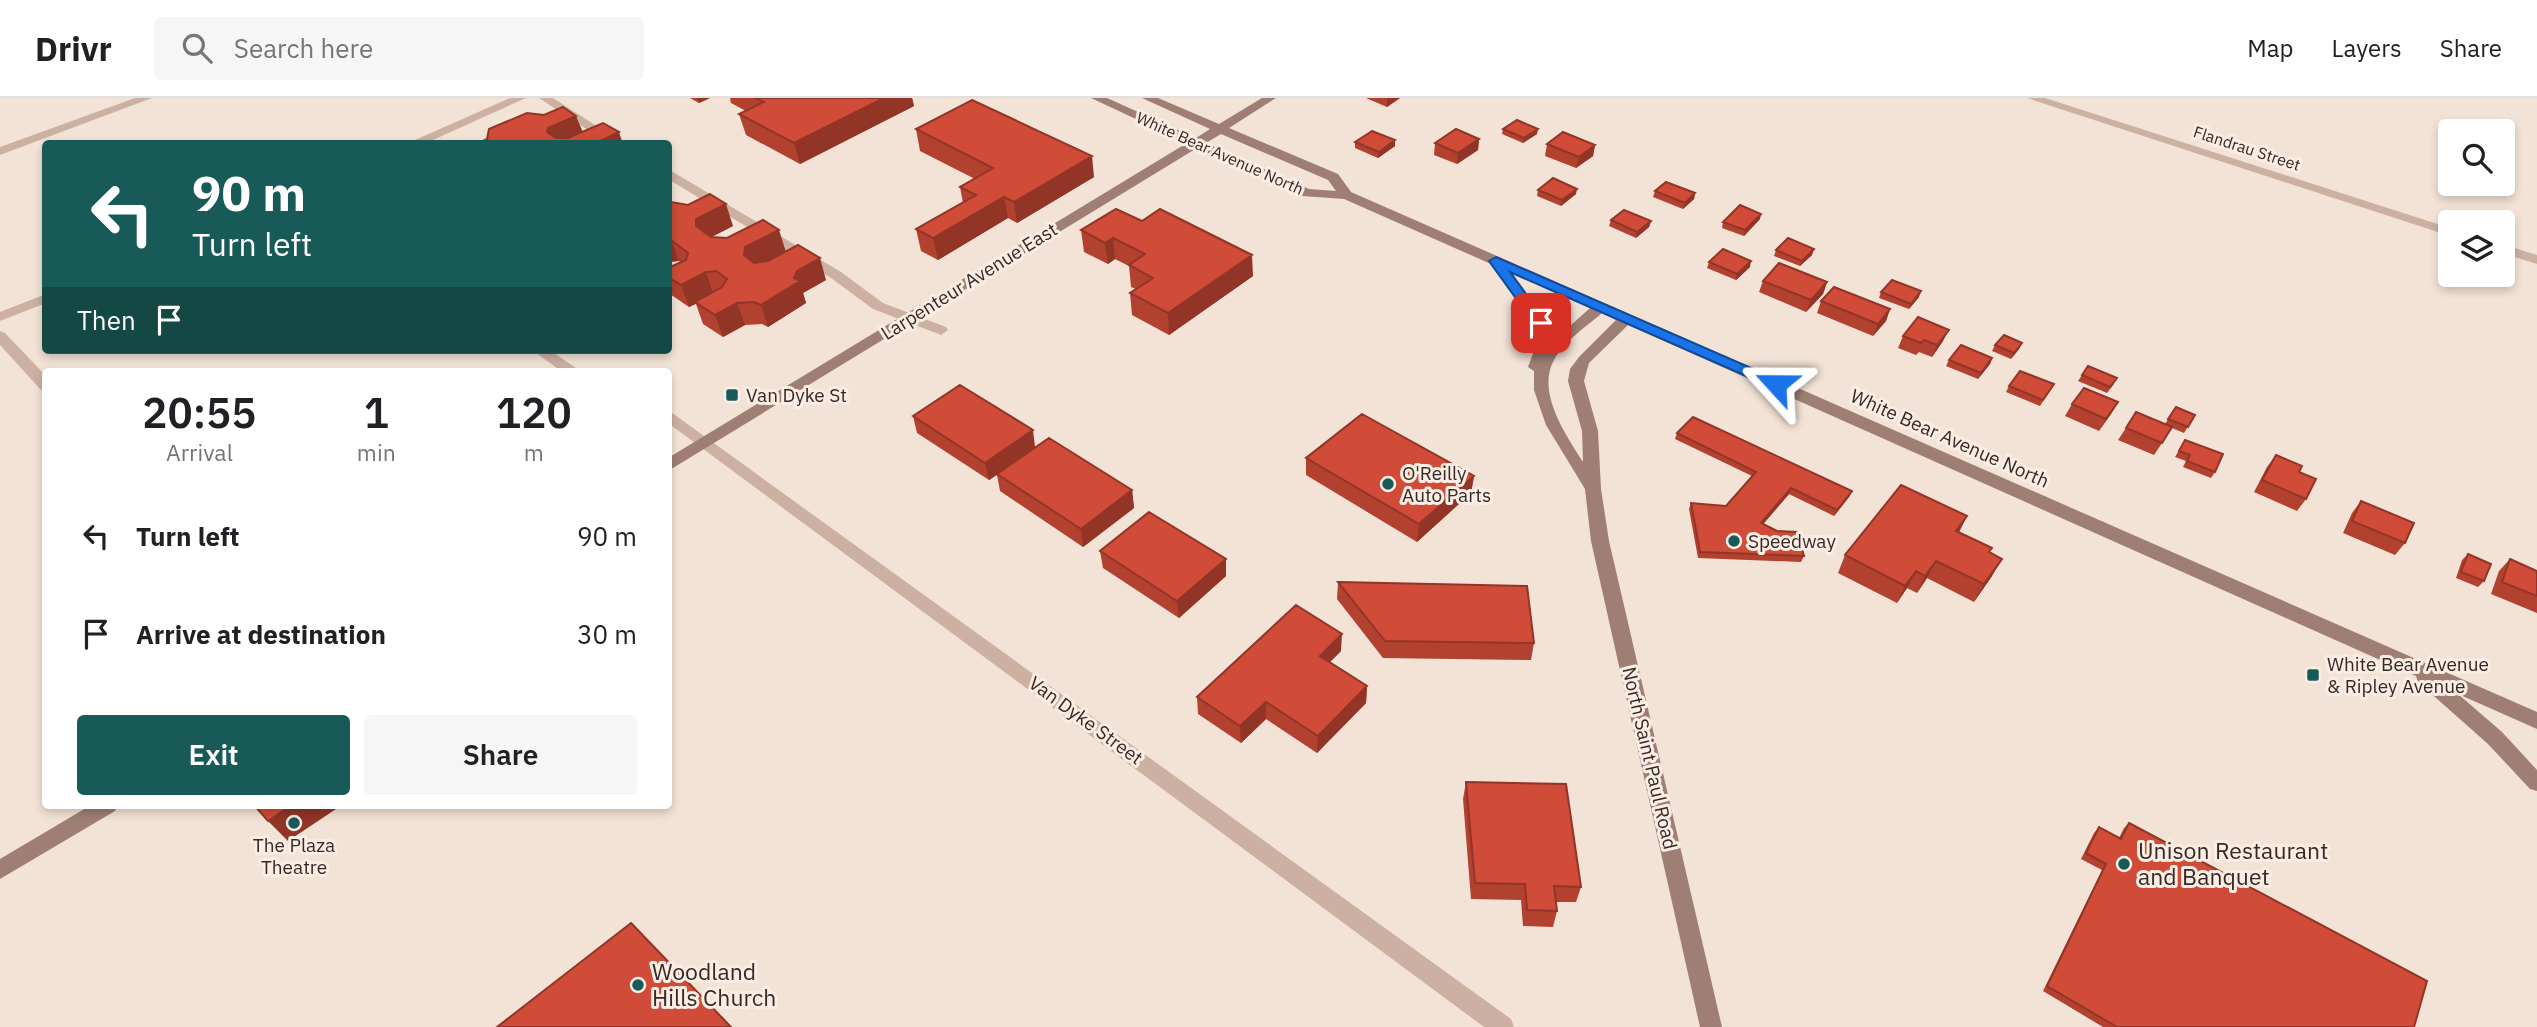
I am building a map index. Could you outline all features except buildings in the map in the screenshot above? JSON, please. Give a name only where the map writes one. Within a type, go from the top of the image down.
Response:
[{"type":"main road","name":"White Bear Avenue North","points":[[1097,98],[1307,193],[1346,195],[2537,721]]},
{"type":"main road","name":"White Bear Avenue North","points":[[1148,98],[1333,177],[1346,195]]},
{"type":"main road","name":"Larpenteur Avenue East","points":[[672,464],[1270,98]]},
{"type":"main road","points":[[1496,261],[1541,323],[1543,345],[1536,371],[1541,389]]},
{"type":"main road","points":[[1541,389],[1541,371],[1546,359],[1600,307]]},
{"type":"main road","name":"North Saint Paul Road","points":[[1626,318],[1584,360],[1577,374],[1577,387],[1590,430],[1593,489],[1600,541],[1711,1027]]},
{"type":"main road","name":"North Saint Paul Road","points":[[1541,389],[1560,437],[1593,489]]},
{"type":"main road","points":[[2412,666],[2495,738],[2537,783]]},
{"type":"main road","points":[[0,870],[101,809]]},
{"type":"street","points":[[0,151],[146,98]]},
{"type":"street","points":[[421,140],[520,98]]},
{"type":"street","points":[[545,98],[613,140]]},
{"type":"street","name":"Flandrau Street","points":[[2033,98],[2438,228]]},
{"type":"street","points":[[672,175],[836,275],[878,306],[941,330]]},
{"type":"street","points":[[2515,252],[2537,260]]},
{"type":"street","points":[[0,317],[42,300]]},
{"type":"street","points":[[0,336],[42,382]]},
{"type":"street","points":[[546,354],[567,368]]},
{"type":"street","name":"Van Dyke Street","points":[[672,418],[709,442],[1503,1027]]},
{"type":"place","name":"Van Dyke St","points":[[732,395]]},
{"type":"place","name":"O'Reilly Auto Parts","points":[[1388,484]]},
{"type":"place","name":"Speedway","points":[[1734,541]]},
{"type":"place","name":"White Bear Avenue & Ripley Avenue","points":[[2313,675]]},
{"type":"place","name":"The Plaza Theatre","points":[[294,823]]},
{"type":"place","name":"Unison Restaurant and Banquet","points":[[2124,864]]},
{"type":"place","name":"Woodland Hills Church","points":[[638,985]]},
{"type":"route","points":[[1541,323],[1496,261],[1776,384]]}]
